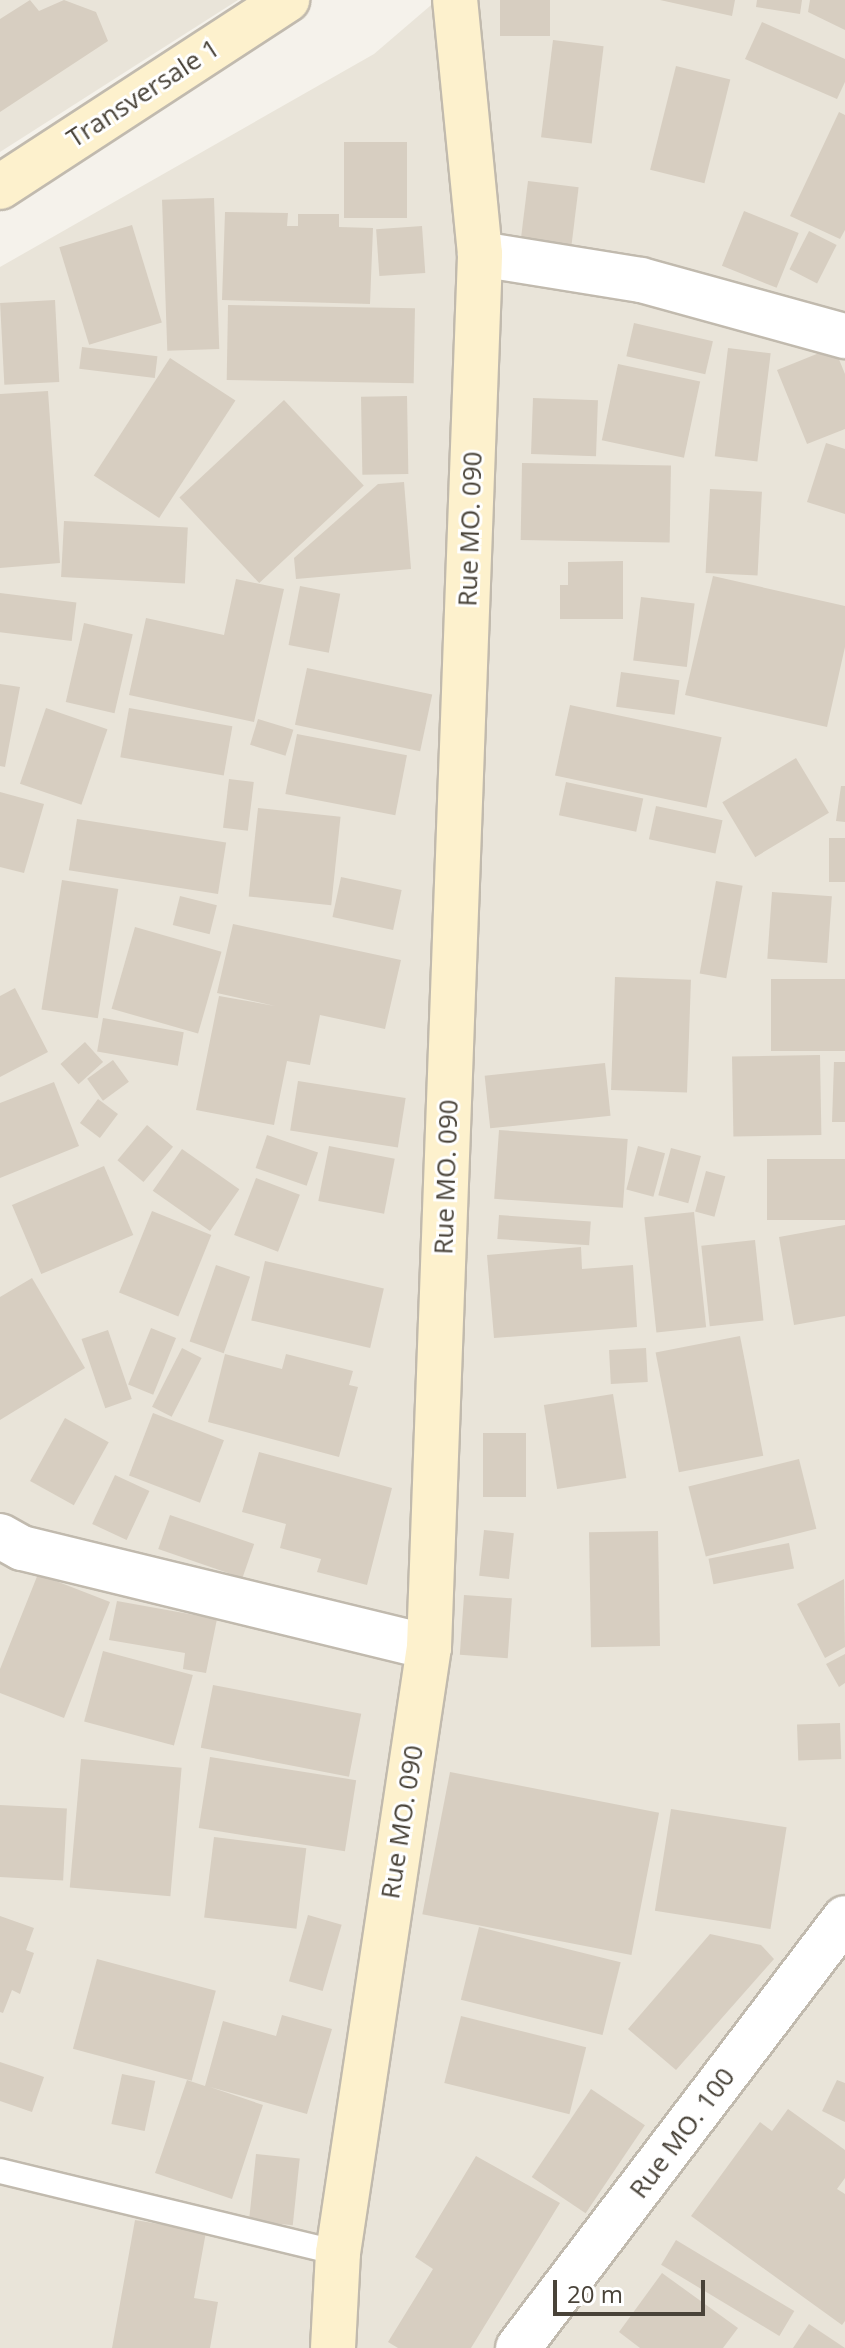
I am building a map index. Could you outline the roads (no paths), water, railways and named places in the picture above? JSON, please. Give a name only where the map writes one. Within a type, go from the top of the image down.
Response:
[{"type":"street","name":"Transversale 1","points":[[0,187],[287,0]]},
{"type":"street","name":"Rue MO. 090","points":[[333,2348],[338,2253],[429,1647],[480,254],[455,0]]},
{"type":"street","points":[[480,254],[641,280],[845,336]]},
{"type":"street","points":[[0,1536],[22,1548],[429,1647]]},
{"type":"street","name":"Rue MO. 100","points":[[518,2348],[845,1918]]},
{"type":"lane","points":[[0,2171],[338,2253]]}]
